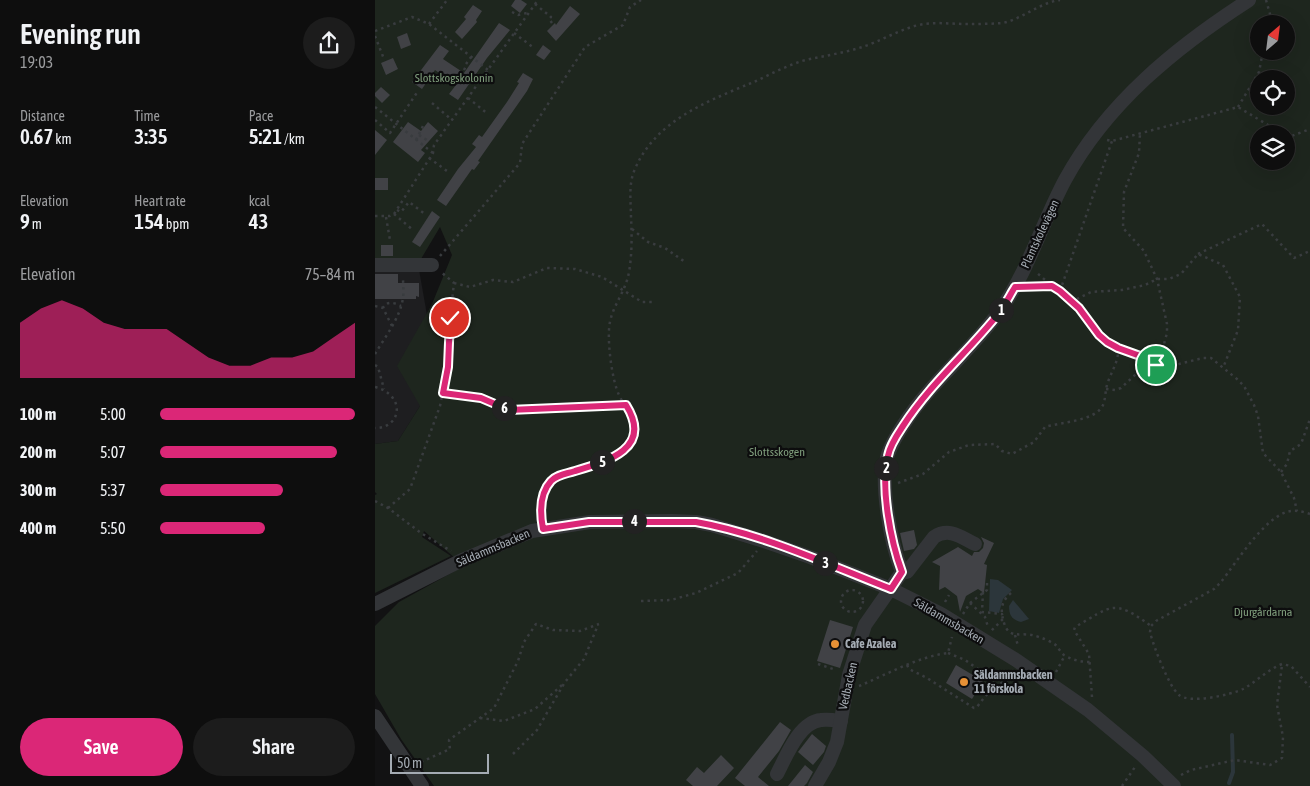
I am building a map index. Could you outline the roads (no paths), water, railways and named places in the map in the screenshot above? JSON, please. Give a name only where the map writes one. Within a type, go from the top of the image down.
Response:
[{"type":"street","name":"Plantskolevägen","points":[[902,572],[896,554],[887,501],[886,470],[887,457],[891,447],[916,406],[999,312],[1027,264],[1040,232],[1066,179],[1106,119],[1137,86],[1191,39],[1249,0]]},
{"type":"street","points":[[375,264],[432,265]]},
{"type":"street","name":"Säldammsbacken","points":[[375,604],[460,561],[532,531],[589,522],[696,522],[712,525],[764,541],[891,589],[919,602],[1048,681],[1088,710],[1143,756],[1171,784]]},
{"type":"street","points":[[891,589],[902,572],[907,572],[934,536],[950,532],[975,544]]},
{"type":"street","name":"Vedbacken","points":[[815,786],[829,762],[837,742],[850,674],[865,625],[891,589]]},
{"type":"street","points":[[375,716],[380,735],[422,786]]},
{"type":"street","points":[[777,774],[794,742],[810,724],[819,720],[841,721]]},
{"type":"waterway","points":[[1229,783],[1233,772],[1232,735]]},
{"type":"place","name":"Cafe Azalea","points":[[835,644]]},
{"type":"place","name":"Säldammsbacken 11 förskola","points":[[964,682]]},
{"type":"park label","name":"Slottskogskolonin","points":[[454,78]]},
{"type":"park label","name":"Slottsskogen","points":[[777,452]]},
{"type":"park label","name":"Djurgårdarna","points":[[1263,612]]}]
